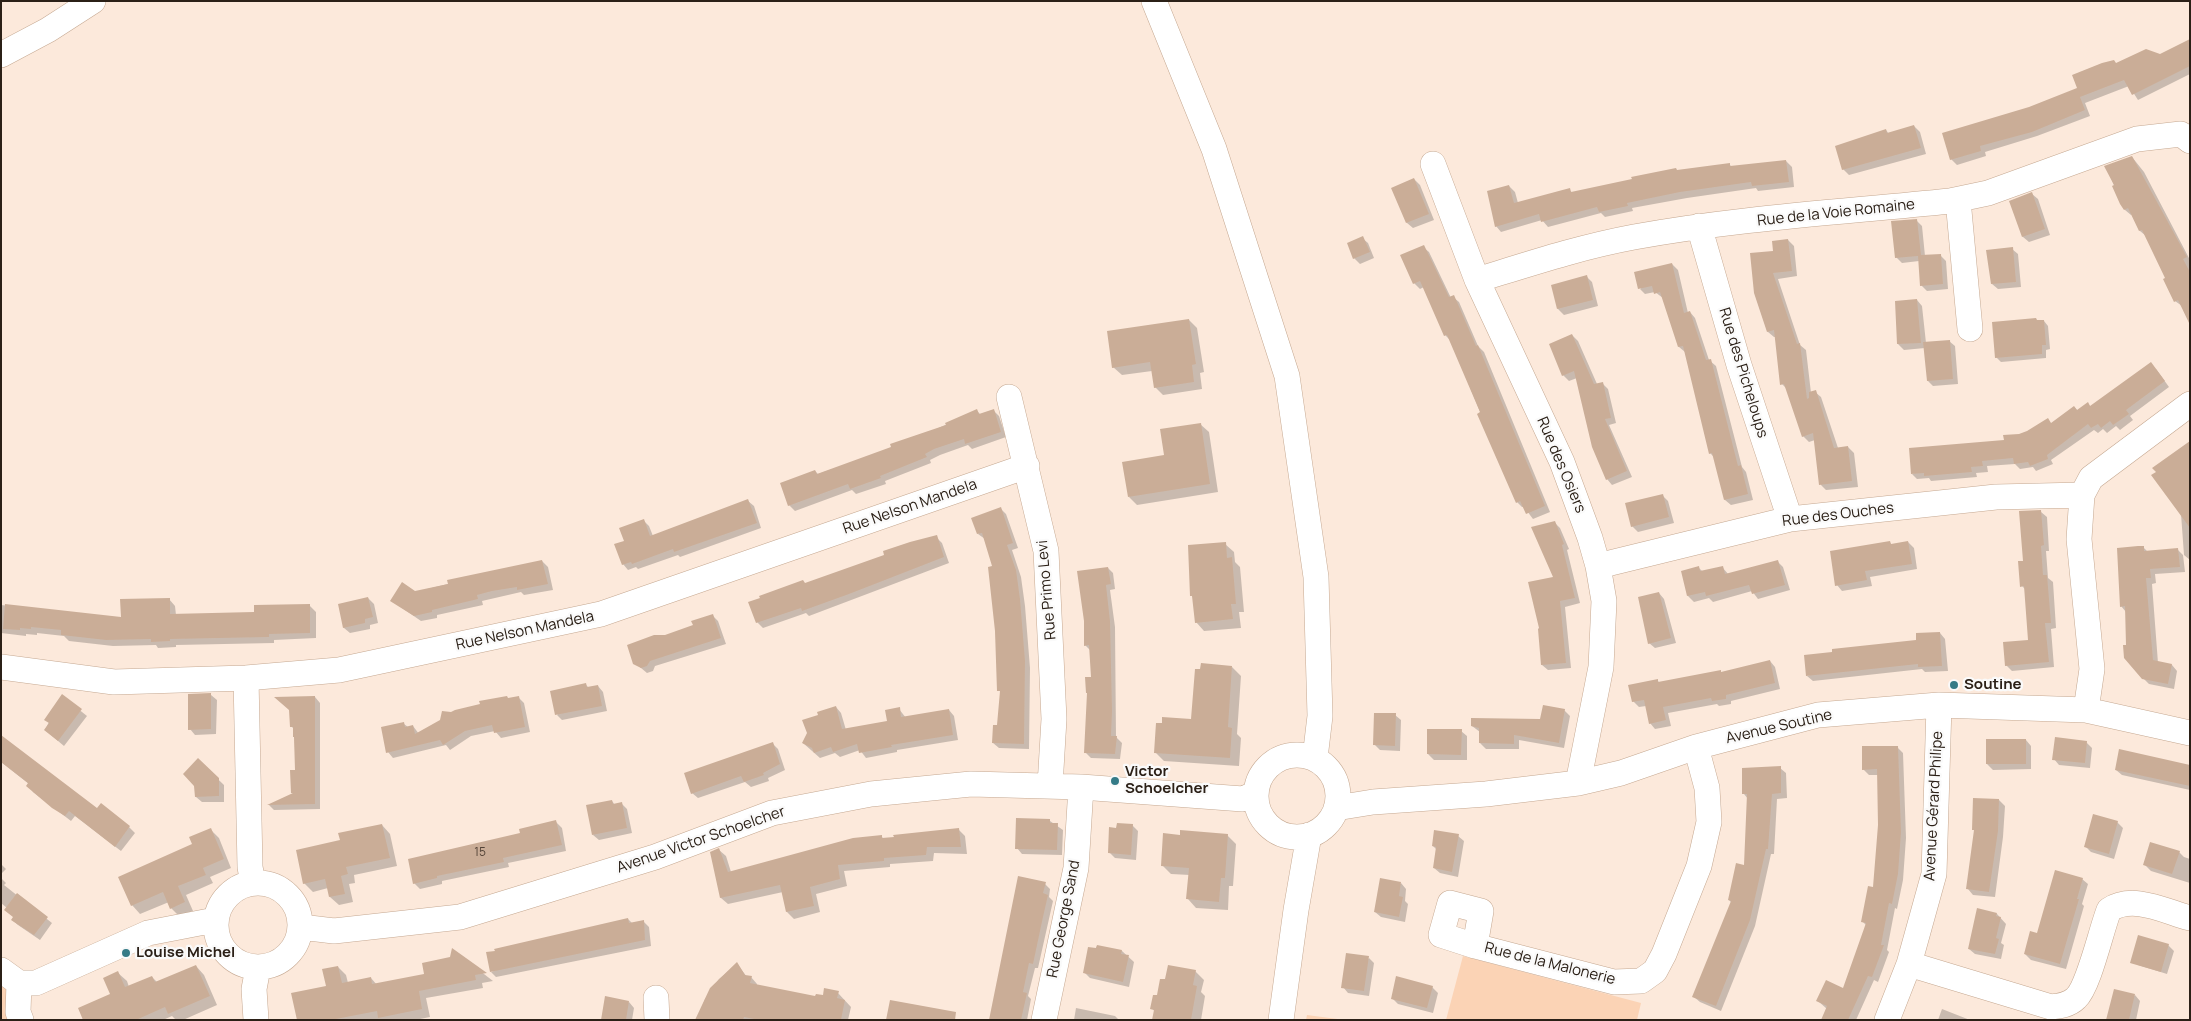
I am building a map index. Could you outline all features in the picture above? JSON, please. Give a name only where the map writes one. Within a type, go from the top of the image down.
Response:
[{"type":"street","points":[[1,55],[48,30],[93,1]]},
{"type":"street","points":[[1154,1],[1214,148],[1287,376],[1316,577],[1322,764],[1338,789],[1336,808],[1330,820],[1321,830],[1309,835],[1296,837],[1283,835],[1271,828],[1262,819],[1257,806],[1256,793],[1259,780],[1266,768],[1276,760],[1289,755],[1302,754],[1322,764],[1373,802]]},
{"type":"street","name":"Rue de la Voie Romaine","points":[[1477,280],[1591,246],[1699,226],[1958,200],[1988,193],[2137,139],[2181,134],[2190,141]]},
{"type":"street","name":"Rue des Osiers","points":[[1433,164],[1477,280],[1562,462],[1590,538],[1598,566],[1604,601],[1601,667],[1578,783]]},
{"type":"street","points":[[1958,200],[1970,329]]},
{"type":"street","name":"Rue des Picheloups","points":[[1699,226],[1739,365],[1790,519]]},
{"type":"street","name":"Rue Primo Levi","points":[[1009,397],[1046,550],[1054,719],[1050,786]]},
{"type":"street","points":[[2086,710],[2092,668],[2079,546],[2082,495],[2091,478],[2190,404]]},
{"type":"street","name":"Rue Nelson Mandela","points":[[1,668],[114,682],[246,678],[338,670],[602,614],[1027,466]]},
{"type":"street","name":"Rue des Ouches","points":[[1598,566],[1790,519],[1996,497],[2082,495]]},
{"type":"street","points":[[246,678],[250,867],[253,883]]},
{"type":"street","name":"Avenue Soutine","points":[[1336,808],[1373,802],[1486,794],[1578,783],[1621,773],[1696,747],[1818,715],[1939,705],[2086,710],[2190,733]]},
{"type":"street","name":"Avenue Gérard Philipe","points":[[1887,1020],[1909,964],[1934,874],[1939,705]]},
{"type":"street","name":"Rue de la Malonerie","points":[[1475,946],[1614,982],[1641,981],[1655,971],[1664,954],[1699,866],[1710,822],[1708,788],[1696,747]]},
{"type":"street","name":"Avenue Victor Schoelcher","points":[[301,927],[334,931],[460,917],[655,857],[772,812],[871,794],[970,784],[1081,787],[1244,799],[1256,793]]},
{"type":"street","name":"Rue George Sand","points":[[1044,1020],[1076,868],[1081,787]]},
{"type":"street","points":[[1281,1020],[1296,910],[1309,835]]},
{"type":"street","points":[[253,883],[268,884],[281,889],[292,899],[299,912],[301,927],[298,940],[287,956],[270,966],[258,968],[243,966],[221,948],[216,934],[215,920],[219,906],[228,895],[239,886],[253,883]]},
{"type":"street","points":[[1909,964],[2051,1007],[2064,1006],[2076,999],[2086,983],[2109,910],[2118,904],[2135,902],[2190,918]]},
{"type":"street","points":[[21,1020],[10,976],[36,983],[148,933],[215,920]]},
{"type":"street","points":[[256,1020],[254,989],[258,968]]},
{"type":"shaded area","points":[[1463,956],[1641,1003],[1637,1020],[1446,1020]]},
{"type":"shaded area","points":[[1,978],[10,996],[11,1018],[1,1020]]},
{"type":"shaded area","points":[[1307,1015],[1345,1020],[1306,1020]]},
{"type":"building","points":[[2190,39],[2190,66],[2132,95],[2124,80],[2080,97],[2085,110],[2032,132],[1980,146],[1981,151],[1950,160],[1942,133],[2029,107],[2077,88],[2072,75],[2102,63],[2114,60],[2116,63],[2146,49],[2160,54]]},
{"type":"building","points":[[1914,125],[1921,148],[1842,170],[1835,146],[1886,129],[1887,133]]},
{"type":"building","points":[[2132,156],[2187,257],[2183,259],[2190,272],[2190,325],[2178,300],[2174,302],[2163,279],[2165,278],[2142,230],[2139,231],[2128,208],[2124,210],[2120,204],[2112,186],[2114,185],[2104,166]]},
{"type":"building","points":[[1786,160],[1789,182],[1752,186],[1751,182],[1680,192],[1627,203],[1628,206],[1599,212],[1597,207],[1541,222],[1539,214],[1495,227],[1487,191],[1509,185],[1514,203],[1570,188],[1571,192],[1676,168],[1677,170],[1730,163],[1730,166]]},
{"type":"building","points":[[1414,178],[1429,214],[1406,223],[1391,188]]},
{"type":"building","points":[[2032,192],[2045,229],[2022,237],[2009,201]]},
{"type":"building","points":[[1917,219],[1921,255],[1941,254],[1943,284],[1920,286],[1918,256],[1895,258],[1891,221]]},
{"type":"building","points":[[1363,236],[1370,252],[1353,259],[1347,243]]},
{"type":"building","points":[[1788,239],[1792,271],[1773,273],[1797,344],[1800,343],[1807,399],[1809,398],[1809,392],[1816,390],[1834,448],[1848,446],[1852,481],[1819,485],[1813,433],[1802,437],[1784,384],[1780,385],[1774,330],[1767,332],[1754,293],[1750,253],[1773,251],[1772,241]]},
{"type":"building","points":[[1424,245],[1449,297],[1454,295],[1476,346],[1478,345],[1545,506],[1526,514],[1520,501],[1516,503],[1477,414],[1480,412],[1447,335],[1444,336],[1420,281],[1413,284],[1400,255]]},
{"type":"building","points":[[2013,247],[2016,282],[1991,284],[1986,250]]},
{"type":"building","points":[[1672,263],[1684,313],[1690,311],[1706,360],[1711,359],[1738,466],[1741,465],[1748,494],[1724,500],[1712,453],[1709,454],[1683,346],[1678,347],[1660,292],[1654,294],[1652,286],[1638,289],[1634,272]]},
{"type":"building","points":[[1587,275],[1593,300],[1557,309],[1551,285]]},
{"type":"building","points":[[1917,299],[1921,343],[1897,344],[1895,301]]},
{"type":"building","points":[[2036,318],[2037,320],[2044,320],[2046,345],[2042,345],[2042,354],[1995,358],[1992,322]]},
{"type":"building","points":[[1189,319],[1196,364],[1192,365],[1194,382],[1154,388],[1150,362],[1112,368],[1107,331]]},
{"type":"building","points":[[1572,334],[1594,384],[1603,382],[1611,418],[1605,419],[1627,471],[1606,480],[1592,447],[1574,371],[1562,376],[1549,344]]},
{"type":"building","points":[[1950,340],[1953,379],[1927,381],[1923,342]]},
{"type":"building","points":[[2151,362],[2165,381],[2126,410],[2129,414],[2113,425],[2110,421],[2101,428],[2098,424],[2091,428],[2088,424],[2047,455],[2048,459],[2030,466],[2028,462],[2014,464],[2013,458],[1982,461],[1983,466],[1971,467],[1972,472],[1924,476],[1924,473],[1911,474],[1909,448],[2004,440],[2003,435],[2019,434],[2027,431],[2048,418],[2051,423],[2074,406],[2077,410],[2088,402],[2090,406]]},
{"type":"building","points":[[977,409],[979,414],[994,409],[1001,432],[965,444],[964,439],[934,449],[925,454],[927,457],[880,476],[881,478],[850,489],[848,484],[788,506],[780,483],[815,470],[817,474],[891,447],[890,444],[946,425],[945,423]]},
{"type":"building","points":[[1201,423],[1210,484],[1128,497],[1122,462],[1164,455],[1160,429]]},
{"type":"building","points":[[2190,441],[2190,528],[2151,475],[2156,472],[2152,468]]},
{"type":"building","points":[[1663,494],[1669,517],[1631,527],[1625,503]]},
{"type":"building","points":[[748,499],[757,523],[674,552],[673,549],[632,564],[631,562],[622,565],[614,544],[624,541],[619,528],[644,519],[650,536]]},
{"type":"building","points":[[1001,507],[1013,543],[1007,545],[1016,570],[1020,599],[1025,661],[1024,744],[992,743],[993,725],[997,725],[1000,691],[997,691],[995,631],[988,567],[992,566],[982,533],[977,534],[971,518]]},
{"type":"building","points":[[2041,510],[2044,545],[2041,546],[2043,575],[2047,575],[2051,623],[2045,623],[2049,662],[2005,666],[2003,642],[2028,640],[2024,586],[2020,587],[2018,561],[2023,561],[2019,511]]},
{"type":"building","points":[[1555,521],[1564,544],[1562,545],[1575,598],[1560,601],[1566,663],[1541,665],[1539,628],[1528,582],[1553,577],[1531,527]]},
{"type":"building","points":[[937,535],[944,557],[802,611],[801,608],[756,623],[748,602],[760,598],[759,596],[803,580],[805,583],[884,555],[883,551]]},
{"type":"building","points":[[1890,541],[1891,544],[1908,541],[1912,564],[1865,571],[1867,580],[1835,586],[1830,551]]},
{"type":"building","points":[[1226,542],[1227,558],[1232,557],[1236,604],[1231,604],[1233,619],[1195,623],[1192,596],[1190,596],[1188,545]]},
{"type":"building","points":[[2144,546],[2144,551],[2178,548],[2180,567],[2150,569],[2151,578],[2146,578],[2153,660],[2172,664],[2168,684],[2142,679],[2124,658],[2123,645],[2126,645],[2125,606],[2120,607],[2117,548]]},
{"type":"building","points":[[542,560],[548,584],[517,590],[517,587],[492,591],[477,595],[478,599],[414,616],[390,601],[402,582],[415,591],[448,584],[447,580]]},
{"type":"building","points":[[1778,560],[1785,585],[1752,594],[1749,585],[1706,596],[1705,592],[1687,596],[1681,571],[1699,566],[1700,571],[1723,566],[1725,574]]},
{"type":"building","points":[[1108,567],[1111,584],[1106,585],[1110,621],[1111,736],[1117,736],[1115,754],[1084,753],[1087,693],[1085,677],[1091,677],[1089,645],[1084,646],[1084,621],[1077,571]]},
{"type":"building","points":[[1659,592],[1671,638],[1648,644],[1638,597]]},
{"type":"building","points":[[368,597],[373,617],[365,619],[365,623],[343,628],[338,604]]},
{"type":"building","points":[[170,598],[170,614],[254,612],[254,605],[310,604],[310,633],[269,634],[269,637],[170,639],[170,641],[151,642],[151,639],[106,640],[61,635],[61,630],[31,627],[31,629],[20,628],[20,630],[3,629],[5,604],[121,617],[120,599]]},
{"type":"building","points":[[713,614],[721,638],[650,661],[647,666],[641,668],[633,664],[627,645],[654,635],[665,635],[693,625],[691,621]]},
{"type":"building","points":[[1940,632],[1942,666],[1918,667],[1918,664],[1806,676],[1804,655],[1832,652],[1832,649],[1916,640],[1916,633]]},
{"type":"building","points":[[1770,660],[1775,683],[1726,695],[1726,699],[1712,701],[1711,698],[1663,707],[1666,720],[1649,724],[1644,700],[1632,702],[1628,685],[1658,679],[1658,682],[1721,670],[1721,672]]},
{"type":"building","points":[[1201,663],[1232,666],[1228,727],[1232,728],[1230,758],[1154,753],[1156,723],[1162,723],[1162,717],[1191,719],[1195,669],[1200,669]]},
{"type":"building","points":[[586,683],[587,687],[598,685],[602,706],[555,715],[550,691]]},
{"type":"building","points":[[211,693],[211,729],[188,730],[188,694]]},
{"type":"building","points":[[62,694],[82,709],[58,741],[44,730],[49,723],[44,720]]},
{"type":"building","points":[[315,696],[315,804],[267,805],[293,793],[291,793],[290,770],[295,770],[293,727],[290,727],[289,710],[274,697]]},
{"type":"building","points":[[507,696],[508,698],[519,696],[525,727],[494,733],[492,725],[465,731],[443,745],[440,740],[386,753],[381,727],[404,722],[405,727],[413,725],[415,734],[440,720],[442,711],[451,712],[480,704],[479,701]]},
{"type":"building","points":[[1543,705],[1565,709],[1559,743],[1514,735],[1514,744],[1479,743],[1479,728],[1471,726],[1471,718],[1540,719]]},
{"type":"building","points":[[836,706],[842,729],[887,721],[885,710],[900,707],[901,717],[949,709],[953,735],[891,745],[892,747],[859,753],[857,744],[833,752],[831,747],[814,753],[812,748],[802,743],[807,733],[802,720],[818,715],[817,712]]},
{"type":"building","points":[[1374,713],[1396,713],[1395,746],[1373,745]]},
{"type":"building","points":[[1427,729],[1462,729],[1461,755],[1427,754]]},
{"type":"building","points":[[1,735],[97,808],[101,803],[130,826],[115,847],[69,811],[65,816],[52,808],[26,786],[28,783],[1,762]]},
{"type":"building","points":[[2055,737],[2087,741],[2085,763],[2052,760]]},
{"type":"building","points":[[1986,739],[2026,739],[2026,764],[1986,764]]},
{"type":"building","points":[[773,742],[780,764],[763,773],[764,775],[744,782],[741,776],[691,794],[684,773]]},
{"type":"building","points":[[1862,746],[1898,746],[1901,832],[1898,874],[1892,904],[1889,903],[1881,945],[1884,945],[1872,977],[1868,976],[1848,1020],[1821,1020],[1827,1006],[1816,1001],[1826,980],[1843,988],[1866,923],[1861,922],[1868,886],[1873,887],[1878,825],[1877,769],[1862,770]]},
{"type":"building","points":[[2119,749],[2190,765],[2190,786],[2115,770]]},
{"type":"building","points":[[198,758],[219,778],[219,796],[195,797],[194,786],[183,774]]},
{"type":"building","points":[[1781,766],[1781,793],[1772,794],[1768,849],[1766,849],[1750,920],[1716,1006],[1692,997],[1731,901],[1728,900],[1736,863],[1744,865],[1747,794],[1742,794],[1742,768]]},
{"type":"building","points":[[1973,798],[1999,799],[1998,831],[1989,892],[1966,889],[1974,830],[1972,830]]},
{"type":"building","points":[[612,800],[613,804],[622,802],[627,828],[592,835],[586,805]]},
{"type":"building","points":[[2093,814],[2118,821],[2109,854],[2084,847]]},
{"type":"building","points":[[1016,818],[1050,819],[1050,823],[1058,823],[1057,850],[1015,849]]},
{"type":"building","points":[[556,820],[562,845],[503,858],[504,862],[437,876],[437,878],[413,884],[408,859],[520,833],[519,829]]},
{"type":"building","points":[[1117,823],[1133,824],[1131,855],[1108,853],[1109,827],[1116,828]]},
{"type":"building","points":[[382,824],[390,858],[346,867],[348,874],[341,876],[345,894],[329,897],[325,879],[303,884],[296,850],[340,840],[338,833]]},
{"type":"building","points":[[211,828],[224,859],[203,868],[206,875],[178,886],[185,902],[170,909],[163,892],[131,906],[118,877],[192,844],[189,837]]},
{"type":"building","points":[[959,828],[961,847],[927,847],[926,855],[884,858],[884,861],[838,865],[840,879],[810,887],[814,906],[786,912],[780,885],[720,898],[710,852],[719,848],[728,872],[853,838],[882,835],[882,838],[894,837],[893,835]]},
{"type":"building","points":[[1180,830],[1228,834],[1225,878],[1221,878],[1219,902],[1186,899],[1189,868],[1161,866],[1163,833],[1180,835]]},
{"type":"building","points":[[1434,830],[1459,834],[1452,872],[1433,868],[1436,847],[1432,846]]},
{"type":"building","points":[[2150,842],[2180,851],[2172,874],[2143,865]]},
{"type":"building","points":[[2055,870],[2083,878],[2077,899],[2079,899],[2060,964],[2024,954],[2030,931],[2037,933]]},
{"type":"building","points":[[1018,876],[1046,882],[1043,893],[1048,895],[1033,964],[1029,963],[1023,992],[1027,993],[1021,1020],[989,1020]]},
{"type":"building","points":[[1380,878],[1401,882],[1399,896],[1403,897],[1399,917],[1374,912]]},
{"type":"building","points":[[17,893],[48,917],[34,935],[11,920],[13,917],[4,910]]},
{"type":"building","points":[[1977,908],[1997,913],[1996,916],[2001,917],[1996,938],[1999,939],[1995,954],[1968,949]]},
{"type":"building","points":[[628,918],[629,923],[644,920],[645,940],[490,972],[486,952]]},
{"type":"building","points":[[2138,935],[2169,944],[2161,972],[2130,963]]},
{"type":"building","points":[[1097,945],[1122,950],[1121,954],[1129,955],[1123,982],[1083,973],[1088,947],[1096,948]]},
{"type":"building","points":[[452,948],[487,973],[475,975],[476,980],[419,991],[422,1009],[378,1018],[377,1011],[331,1020],[297,1020],[291,993],[326,986],[322,969],[338,966],[342,983],[371,977],[372,984],[424,974],[422,963],[450,957]]},
{"type":"building","points":[[1346,953],[1369,956],[1364,991],[1341,988]]},
{"type":"building","points":[[737,962],[745,975],[752,976],[750,983],[815,996],[816,994],[823,995],[824,988],[839,991],[837,998],[845,1000],[841,1020],[759,1020],[744,1017],[743,1020],[695,1020],[710,988]]},
{"type":"building","points":[[196,965],[210,996],[168,1014],[165,1007],[136,1020],[83,1020],[78,1008],[110,994],[103,978],[118,971],[125,987],[152,976],[155,982]]},
{"type":"building","points":[[1168,965],[1196,970],[1193,985],[1197,986],[1191,1020],[1152,1020],[1154,1010],[1150,1009],[1153,995],[1157,995],[1160,979],[1165,979]]},
{"type":"building","points":[[1396,976],[1433,986],[1427,1008],[1391,999]]},
{"type":"building","points":[[2114,989],[2135,994],[2129,1020],[2106,1020]]},
{"type":"building","points":[[605,996],[629,1001],[626,1020],[601,1020]]},
{"type":"building","points":[[890,1000],[956,1012],[955,1020],[886,1020]]},
{"type":"place","name":"Soutine","points":[[1954,685]]},
{"type":"place","name":"Victor Schoelcher","points":[[1115,781]]},
{"type":"place","name":"Louise Michel","points":[[126,953]]}]
